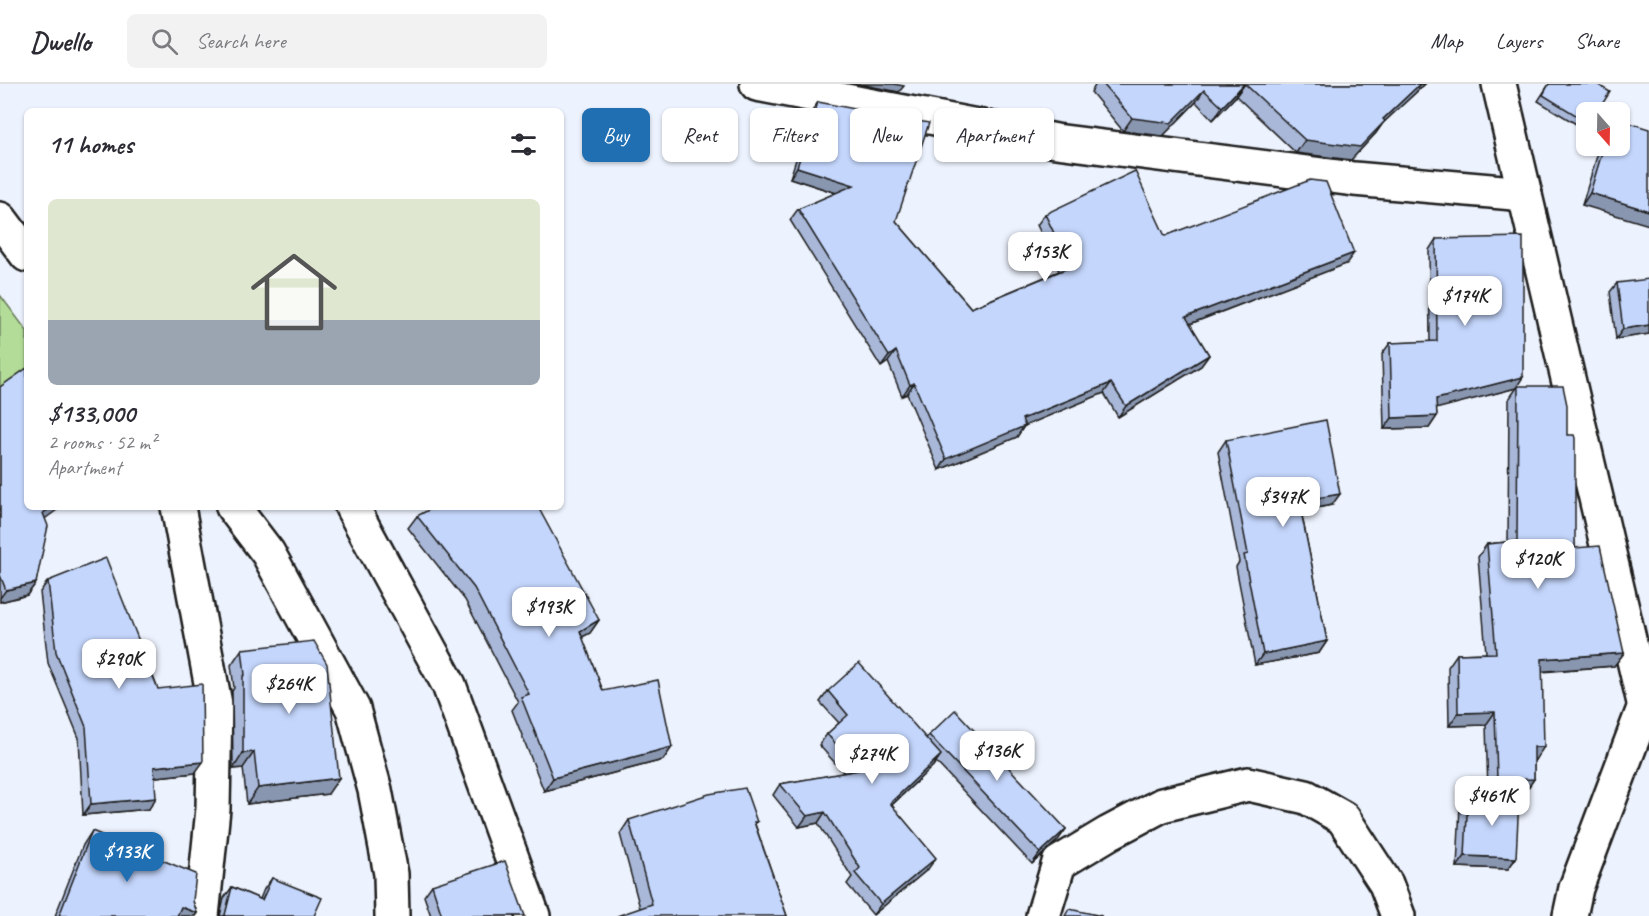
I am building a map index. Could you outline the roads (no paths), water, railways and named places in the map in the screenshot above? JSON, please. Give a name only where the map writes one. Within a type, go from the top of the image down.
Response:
[{"type":"street","points":[[757,84],[1056,141],[1354,179],[1526,194]]},
{"type":"street","points":[[1499,84],[1647,701],[1576,888],[1570,916]]},
{"type":"street","points":[[0,219],[24,251]]},
{"type":"street","points":[[179,510],[215,704],[213,808],[202,916]]},
{"type":"street","points":[[235,510],[268,553],[353,709],[381,822],[391,874],[392,916]]},
{"type":"street","points":[[354,510],[449,685],[534,916]]},
{"type":"street","points":[[1043,916],[1059,863],[1162,805],[1248,784],[1306,797],[1343,818],[1386,884],[1398,916]]}]
